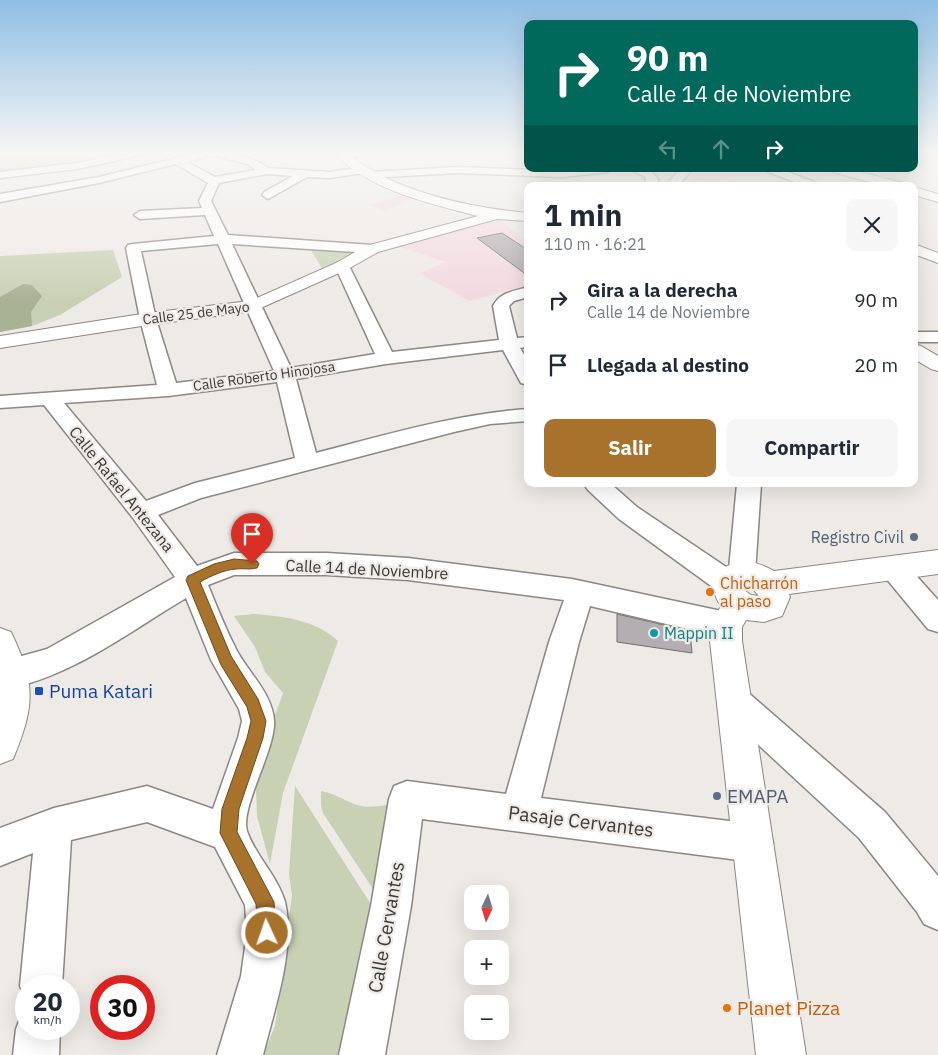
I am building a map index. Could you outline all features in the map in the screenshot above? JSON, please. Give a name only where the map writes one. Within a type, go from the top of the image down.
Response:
[{"type":"main road","points":[[446,201],[496,215],[524,217]]},
{"type":"main road","name":"Calle 25 de Mayo","points":[[0,342],[148,319],[254,306],[342,266],[372,250],[496,215]]},
{"type":"main road","points":[[918,250],[938,258]]},
{"type":"main road","points":[[918,352],[938,365]]},
{"type":"main road","points":[[781,1055],[734,701],[741,594],[938,562]]},
{"type":"main road","points":[[0,642],[14,704],[0,746]]},
{"type":"street","points":[[204,201],[286,375],[308,463]]},
{"type":"street","points":[[140,215],[209,210]]},
{"type":"street","points":[[168,390],[148,319],[132,248],[222,239],[372,250]]},
{"type":"street","points":[[342,266],[386,358]]},
{"type":"street","points":[[524,293],[507,298],[502,303],[518,343],[524,365]]},
{"type":"street","points":[[918,337],[938,337]]},
{"type":"street","name":"Calle Roberto Hinojosa","points":[[0,402],[168,390],[286,375],[386,358],[518,343]]},
{"type":"street","name":"Calle Rafael Antezana","points":[[50,399],[142,512],[192,580]]},
{"type":"street","points":[[142,512],[196,490],[454,425],[490,418],[524,415]]},
{"type":"street","points":[[599,487],[628,513],[741,594]]},
{"type":"street","points":[[741,594],[749,487]]},
{"type":"street","name":"Calle 14 de Noviembre","points":[[7,675],[56,660],[192,580],[218,568],[234,564],[327,564],[408,569],[581,592],[741,594]]},
{"type":"street","points":[[894,569],[938,620]]},
{"type":"street","points":[[192,580],[226,660],[253,704],[258,721],[255,738],[231,809],[228,833],[265,902],[267,933],[262,976],[240,1055]]},
{"type":"street","points":[[519,813],[564,642],[581,592]]},
{"type":"street","points":[[734,701],[872,825],[931,898],[938,910]]},
{"type":"street","name":"Pasaje Cervantes","points":[[407,799],[754,843]]},
{"type":"street","name":"Calle Cervantes","points":[[362,1055],[392,906],[407,799]]},
{"type":"street","points":[[0,847],[54,826],[147,804],[228,833]]},
{"type":"street","points":[[42,975],[54,826]]},
{"type":"street","points":[[36,1055],[37,1040]]},
{"type":"shaded area","points":[[381,201],[407,201],[385,211],[370,205]]},
{"type":"shaded area","points":[[499,219],[524,240],[524,286],[470,301],[419,273],[446,262],[401,247]]},
{"type":"green space","points":[[309,247],[349,250],[353,255],[322,268]]},
{"type":"green space","points":[[113,250],[122,277],[60,315],[32,326],[0,332],[0,256]]},
{"type":"green space","points":[[23,284],[32,285],[42,296],[31,312],[32,326],[0,332],[0,297]]},
{"type":"green space","points":[[253,614],[298,620],[320,628],[338,641],[283,793],[270,864],[257,816],[255,759],[283,693],[265,672],[255,647],[234,616]]},
{"type":"green space","points":[[295,786],[383,923],[358,1055],[263,1055],[275,1026],[292,895],[289,874]]},
{"type":"green space","points":[[321,791],[366,807],[402,802],[386,909],[323,813]]},
{"type":"building","points":[[502,233],[524,247],[524,273],[477,238]]},
{"type":"building","name":"Mappin II","points":[[617,614],[690,631],[692,653],[617,642]]},
{"type":"place","name":"Registro Civil","points":[[914,537]]},
{"type":"place","name":"Chicharrón al paso","points":[[710,592]]},
{"type":"place","name":"Mappin II","points":[[654,633]]},
{"type":"place","name":"Puma Katari","points":[[39,691]]},
{"type":"place","name":"EMAPA","points":[[717,796]]},
{"type":"place","name":"Planet Pizza","points":[[727,1008]]},
{"type":"route","points":[[252,564],[234,564],[218,568],[192,580],[226,660],[253,704],[258,721],[255,738],[231,809],[228,833],[265,902],[267,933]]}]
